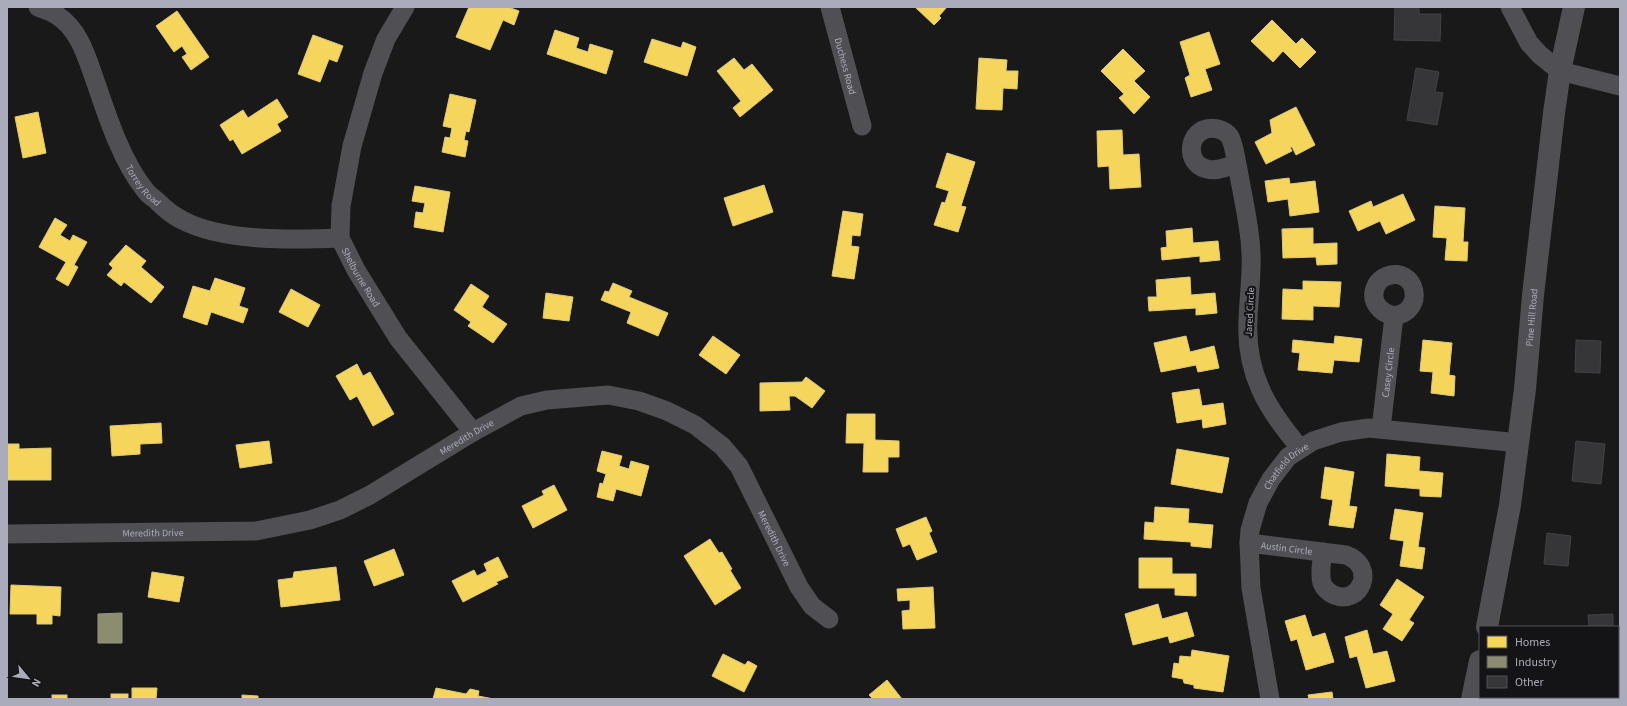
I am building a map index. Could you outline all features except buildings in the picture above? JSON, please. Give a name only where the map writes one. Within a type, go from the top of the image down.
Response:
[{"type":"street","name":"Torrey Road","points":[[38,7],[58,17],[74,32],[84,51],[102,100],[133,173],[146,191],[165,208],[182,220],[201,228],[224,233],[266,238],[340,238]]},
{"type":"street","name":"Shelburne Road","points":[[405,7],[386,39],[373,73],[352,146],[341,206],[340,238],[356,270],[398,338],[473,432]]},
{"type":"street","name":"Duchess Road","points":[[830,7],[862,126]]},
{"type":"street","points":[[1510,7],[1529,42],[1540,55],[1560,71],[1620,86]]},
{"type":"street","name":"Pine Hill Road","points":[[1487,626],[1510,505],[1519,443],[1533,295],[1554,113],[1560,71],[1574,7]]},
{"type":"street","name":"Jared Circle","points":[[1237,164],[1245,204],[1252,257],[1248,346],[1253,369],[1260,390],[1271,411],[1300,448]]},
{"type":"street","name":"Casey Circle","points":[[1381,429],[1394,316]]},
{"type":"street","name":"Meredith Drive","points":[[7,534],[230,532],[256,531],[280,527],[310,520],[340,510],[358,501],[402,477],[473,432],[521,406],[547,400],[608,395],[639,401],[667,411],[695,425],[722,446],[739,466],[799,587],[812,606],[829,619]]},
{"type":"street","name":"Chatfield Drive","points":[[1270,699],[1251,588],[1249,543],[1254,516],[1264,490],[1288,458],[1300,448],[1313,441],[1341,432],[1369,428],[1519,443]]},
{"type":"street","name":"Austin Circle","points":[[1249,543],[1323,552]]},
{"type":"street","points":[[1472,699],[1479,666]]}]
